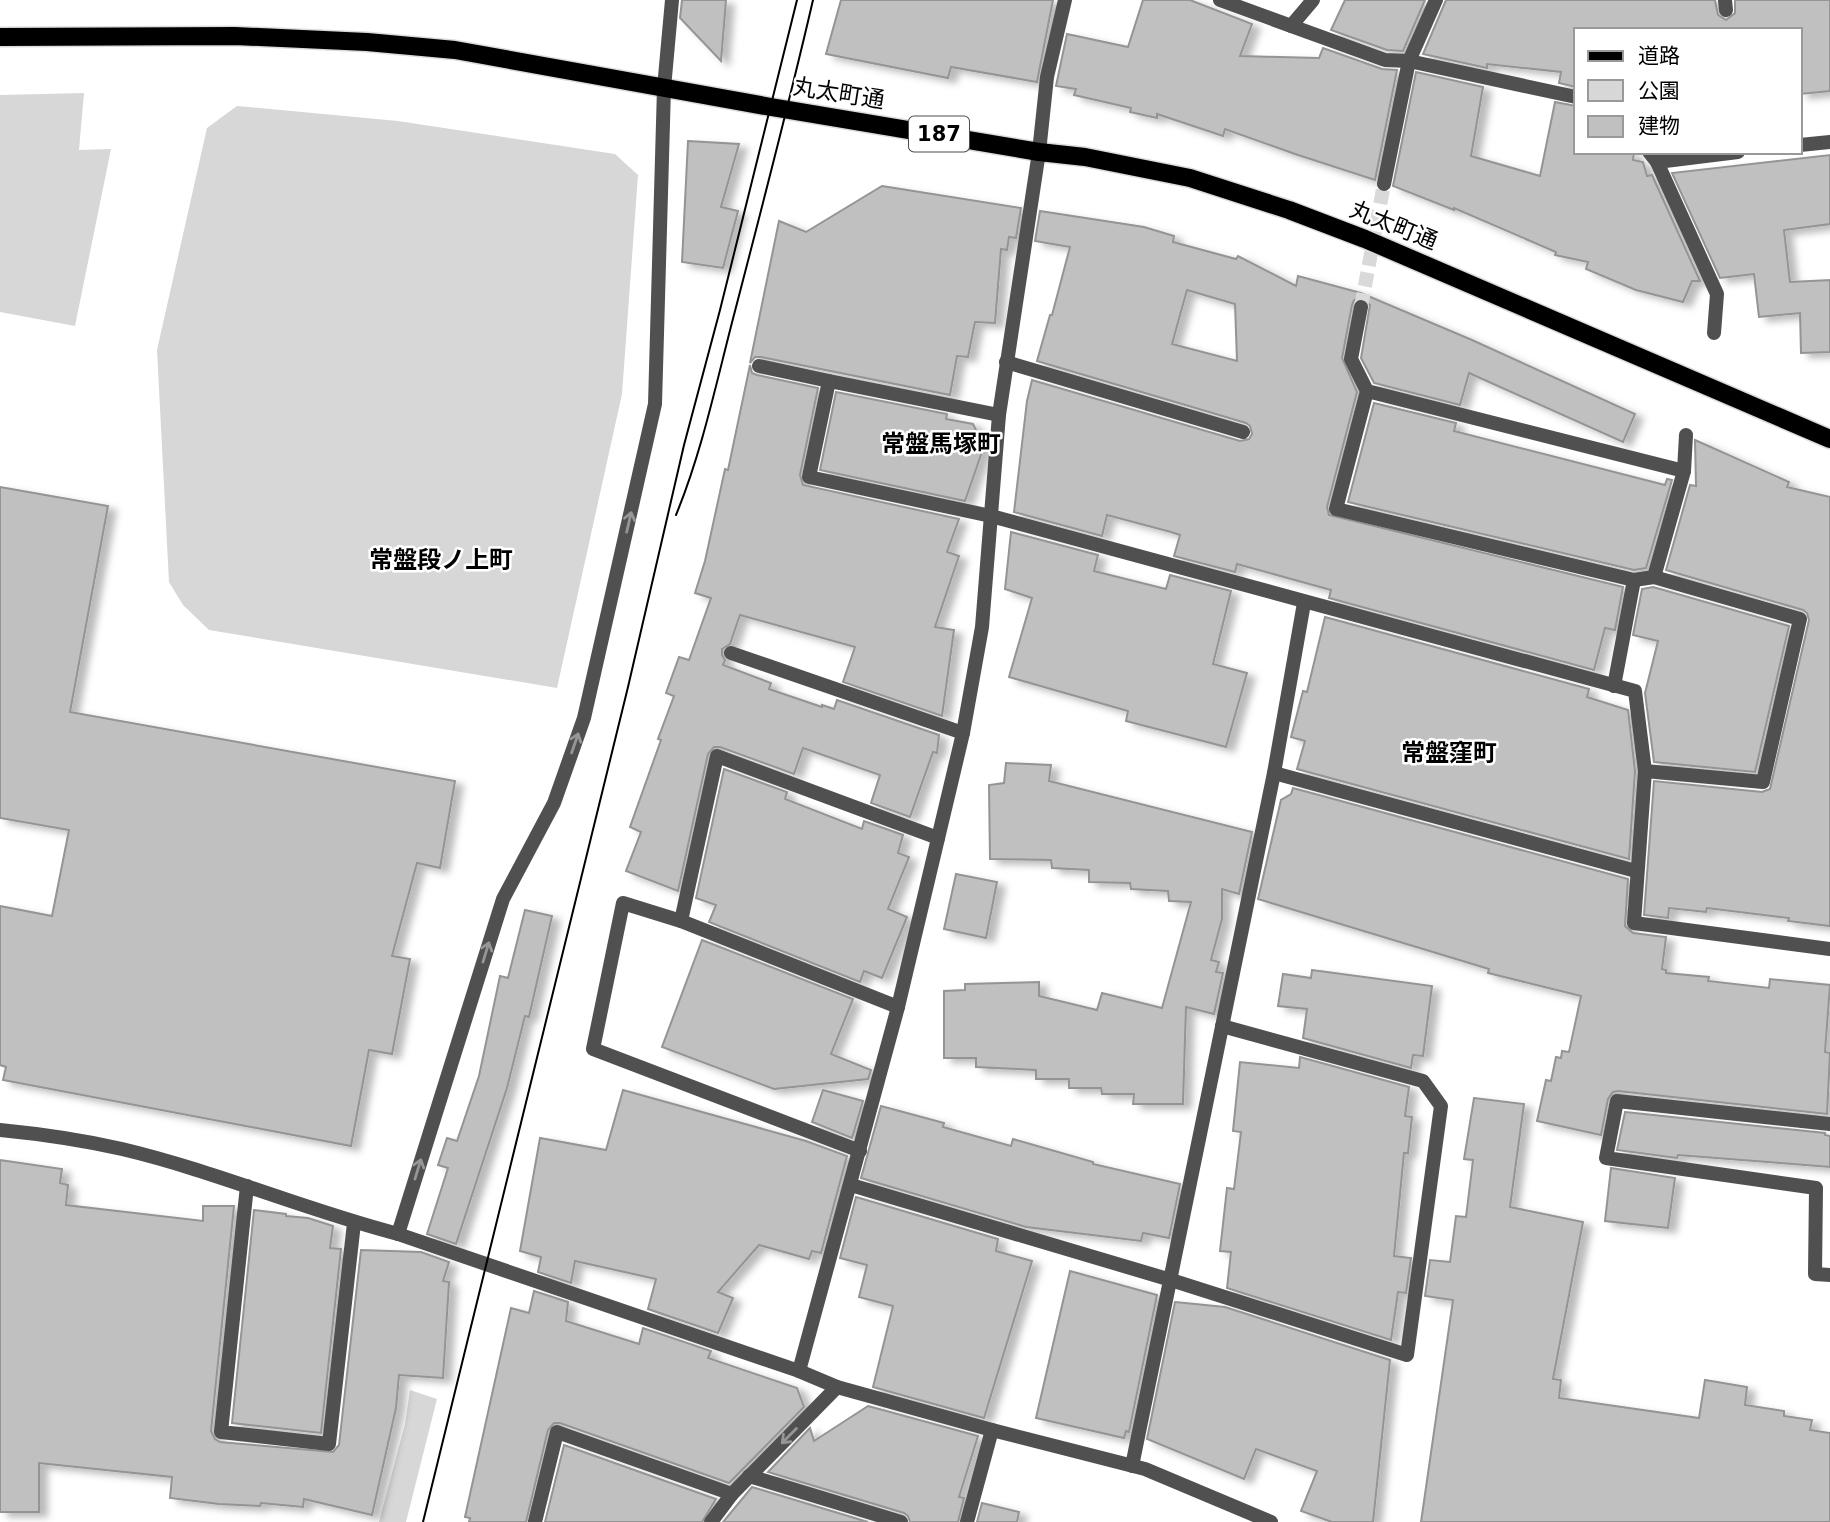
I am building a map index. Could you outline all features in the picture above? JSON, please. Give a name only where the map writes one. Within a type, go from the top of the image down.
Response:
[{"type":"main road","name":"丸太町通","points":[[0,37],[235,36],[368,42],[455,50],[1039,152],[1085,157],[1190,178],[1289,210],[1365,239],[1830,439]]},
{"type":"street","points":[[398,1234],[503,899],[554,803],[584,718],[655,404],[664,88],[673,0]]},
{"type":"street","points":[[799,1371],[898,1007],[963,733],[982,627],[999,415],[1006,362],[1048,77],[1065,0]]},
{"type":"street","points":[[1220,0],[1385,60],[1409,61],[1574,97]]},
{"type":"street","points":[[1291,26],[1313,0]]},
{"type":"street","points":[[1384,184],[1409,61],[1436,0]]},
{"type":"street","points":[[1802,145],[1830,142]]},
{"type":"street","points":[[1704,154],[1653,157],[1717,293],[1714,333]]},
{"type":"street","points":[[1361,307],[1351,359],[1367,391],[1336,509],[1634,580],[1654,577],[1800,619],[1763,782],[1645,771]]},
{"type":"street","points":[[1006,362],[1243,432]]},
{"type":"street","points":[[758,366],[999,415]]},
{"type":"street","points":[[829,381],[809,477],[992,516],[1635,691],[1645,771],[1634,923],[1830,949]]},
{"type":"street","points":[[1367,391],[1684,471]]},
{"type":"street","points":[[1654,577],[1684,471],[1686,435]]},
{"type":"street","points":[[1615,686],[1634,580]]},
{"type":"street","points":[[1132,1466],[1274,772],[1304,603]]},
{"type":"street","points":[[731,653],[963,733]]},
{"type":"street","points":[[681,921],[717,756],[939,838]]},
{"type":"street","points":[[1274,772],[1636,871]]},
{"type":"street","points":[[860,1151],[593,1049],[623,903],[681,921],[898,1007]]},
{"type":"street","points":[[851,1185],[1171,1280],[1407,1355],[1441,1106],[1423,1081],[1222,1026]]},
{"type":"street","points":[[1830,1124],[1617,1101],[1606,1158],[1816,1188],[1815,1274],[1830,1275]]},
{"type":"street","points":[[0,1130],[75,1140],[123,1150],[247,1186],[354,1223],[398,1234],[799,1371],[837,1387],[1145,1469],[1271,1522]]},
{"type":"street","points":[[247,1186],[221,1432],[329,1444],[354,1223]]},
{"type":"street","points":[[711,1522],[732,1494],[837,1387]]},
{"type":"street","points":[[967,1522],[992,1430]]},
{"type":"street","points":[[535,1522],[557,1432],[732,1494]]},
{"type":"street","points":[[749,1476],[901,1522]]},
{"type":"green space","points":[[84,93],[79,150],[111,149],[75,326],[0,312],[0,95]]},
{"type":"green space","points":[[237,106],[398,121],[615,154],[638,175],[622,394],[557,688],[209,630],[183,605],[169,582],[157,350],[207,128]]},
{"type":"green space","points":[[410,1390],[437,1399],[406,1522],[379,1522],[405,1424]]},
{"type":"building","points":[[682,0],[726,0],[721,61],[680,18]]},
{"type":"building","points":[[841,0],[1053,0],[1037,82],[951,67],[948,78],[826,54]]},
{"type":"building","points":[[1143,0],[1190,0],[1252,24],[1240,56],[1319,58],[1323,48],[1382,69],[1397,70],[1375,180],[1225,129],[1223,136],[1157,114],[1157,118],[1130,112],[1131,108],[1074,95],[1076,89],[1056,86],[1067,34],[1128,47]]},
{"type":"building","points":[[1345,0],[1425,0],[1403,51],[1387,50],[1331,30]]},
{"type":"building","points":[[1446,0],[1715,0],[1718,15],[1726,20],[1735,13],[1735,0],[1830,0],[1830,91],[1802,94],[1802,28],[1574,28],[1574,87],[1559,83],[1561,72],[1487,64],[1487,68],[1423,54]]},
{"type":"building","points":[[1416,72],[1483,87],[1471,156],[1540,176],[1555,102],[1574,106],[1574,154],[1634,154],[1633,160],[1643,162],[1647,176],[1652,175],[1700,281],[1692,281],[1683,302],[1636,290],[1586,269],[1588,262],[1555,255],[1556,252],[1454,208],[1393,186]]},
{"type":"building","points":[[688,141],[739,144],[721,207],[738,211],[723,268],[682,262]]},
{"type":"building","points":[[1830,155],[1830,224],[1784,230],[1790,282],[1830,280],[1830,352],[1801,353],[1800,313],[1759,317],[1754,274],[1720,278],[1672,173]]},
{"type":"building","points":[[882,186],[1021,208],[1016,238],[1009,237],[1007,250],[1001,249],[995,323],[975,322],[968,357],[957,356],[950,395],[761,357],[755,357],[750,363],[779,221],[806,232]]},
{"type":"building","points":[[1040,211],[1144,227],[1174,236],[1173,242],[1236,259],[1238,256],[1296,286],[1298,276],[1361,293],[1635,414],[1623,442],[1469,373],[1460,405],[1374,383],[1361,358],[1370,305],[1362,298],[1354,300],[1352,305],[1342,358],[1357,392],[1327,507],[1329,515],[1623,587],[1615,630],[1605,628],[1594,670],[1329,598],[1331,590],[1237,564],[1235,572],[1174,556],[1180,535],[1171,532],[1107,515],[1102,536],[1014,512],[1027,401],[1032,380],[1240,441],[1249,439],[1252,434],[1246,423],[1037,361],[1070,247],[1035,241]],"holes":[[[1187,290],[1235,304],[1237,361],[1172,344]]]},
{"type":"building","points":[[750,365],[752,373],[757,375],[818,388],[800,475],[803,485],[959,519],[947,552],[959,556],[935,627],[954,630],[942,716],[843,682],[855,647],[740,615],[730,644],[722,649],[725,660],[723,665],[771,683],[769,689],[822,707],[834,709],[837,700],[939,735],[937,753],[933,752],[910,817],[871,803],[880,775],[803,748],[794,774],[714,747],[708,754],[678,891],[626,871],[641,832],[630,827],[674,696],[666,693],[679,657],[689,660],[711,598],[695,593],[705,561],[725,469],[728,470]]},
{"type":"building","points":[[836,392],[947,414],[946,419],[973,424],[984,446],[965,501],[820,470]]},
{"type":"building","points":[[1374,403],[1456,423],[1454,431],[1665,485],[1667,479],[1672,480],[1646,568],[1634,570],[1348,502]]},
{"type":"building","points":[[1695,440],[1789,482],[1787,487],[1830,497],[1830,926],[1707,908],[1706,912],[1669,908],[1668,918],[1644,915],[1654,781],[1762,792],[1770,789],[1809,620],[1803,610],[1666,570],[1690,485],[1696,486]]},
{"type":"building","points":[[0,487],[108,506],[70,712],[455,781],[440,868],[417,863],[392,956],[410,959],[392,1054],[369,1050],[351,1146],[3,1080],[6,1067],[0,1065],[0,906],[52,916],[69,830],[0,818]]},
{"type":"building","points":[[1011,532],[1098,555],[1094,571],[1166,589],[1170,575],[1231,591],[1213,664],[1247,673],[1226,747],[1126,721],[1128,711],[1009,677],[1032,598],[1005,589]]},
{"type":"building","points":[[1653,587],[1789,626],[1755,772],[1654,762],[1645,693],[1658,641],[1633,635],[1642,589]]},
{"type":"building","points":[[1325,617],[1589,689],[1587,697],[1628,710],[1635,771],[1629,859],[1297,769],[1305,741],[1291,737],[1303,691],[1307,692]]},
{"type":"building","points":[[1006,763],[1051,765],[1049,781],[1252,832],[1239,894],[1222,889],[1222,919],[1211,960],[1219,962],[1216,972],[1223,973],[1214,1014],[1186,1007],[1183,1104],[1133,1104],[1134,1094],[1102,1094],[1101,1088],[1069,1088],[1069,1079],[1036,1079],[1036,1070],[976,1067],[976,1058],[944,1058],[944,991],[965,990],[965,984],[1039,982],[1039,996],[1097,1010],[1102,993],[1162,1008],[1191,902],[1169,901],[1168,891],[1131,889],[1130,883],[1089,882],[1089,870],[1052,868],[1051,860],[990,859],[989,785],[1004,783]]},
{"type":"building","points":[[724,769],[787,792],[785,799],[862,829],[864,821],[903,835],[898,853],[909,857],[888,909],[907,917],[882,978],[864,971],[860,982],[709,922],[716,905],[696,898]]},
{"type":"building","points":[[1293,788],[1628,879],[1625,926],[1633,933],[1666,937],[1662,969],[1666,970],[1666,973],[1709,977],[1708,981],[1769,988],[1770,979],[1830,985],[1825,1052],[1830,1053],[1827,1114],[1618,1091],[1613,1092],[1608,1099],[1601,1135],[1537,1121],[1546,1080],[1551,1081],[1556,1057],[1561,1058],[1562,1051],[1569,1052],[1581,996],[1488,973],[1489,969],[1258,899],[1281,800],[1291,794]]},
{"type":"building","points":[[956,874],[997,882],[986,938],[944,929]]},
{"type":"building","points":[[525,910],[552,916],[529,1017],[525,1016],[507,1088],[456,1244],[427,1234],[448,1168],[438,1165],[447,1138],[457,1141],[479,1076],[500,976],[508,978]]},
{"type":"building","points":[[702,940],[853,999],[831,1054],[871,1070],[868,1079],[774,1089],[662,1047]]},
{"type":"building","points":[[1312,970],[1432,986],[1423,1056],[1413,1055],[1411,1068],[1303,1038],[1307,1009],[1278,1006],[1283,974],[1311,978]]},
{"type":"building","points":[[1300,1057],[1409,1087],[1405,1116],[1412,1117],[1408,1153],[1404,1153],[1394,1256],[1411,1258],[1406,1293],[1398,1292],[1391,1340],[1227,1288],[1231,1252],[1220,1251],[1227,1188],[1234,1189],[1241,1132],[1233,1131],[1240,1062],[1299,1068]]},
{"type":"building","points":[[623,1090],[806,1141],[847,1156],[821,1253],[812,1251],[809,1259],[759,1245],[718,1292],[733,1298],[718,1333],[648,1309],[656,1279],[575,1261],[571,1283],[538,1272],[541,1257],[520,1251],[540,1138],[606,1150]]},
{"type":"building","points":[[823,1090],[863,1101],[852,1138],[812,1122]]},
{"type":"building","points":[[1474,1098],[1524,1104],[1510,1207],[1583,1222],[1553,1379],[1561,1380],[1559,1398],[1699,1418],[1705,1380],[1747,1387],[1745,1405],[1784,1411],[1784,1416],[1812,1420],[1810,1430],[1830,1433],[1830,1522],[1421,1522],[1453,1300],[1425,1296],[1430,1260],[1450,1262],[1456,1216],[1466,1217],[1473,1160],[1464,1159]]},
{"type":"building","points":[[881,1106],[944,1123],[943,1127],[1011,1146],[1013,1139],[1093,1164],[1180,1184],[1169,1238],[1143,1233],[1141,1241],[1026,1227],[861,1178]]},
{"type":"building","points":[[1625,1112],[1825,1133],[1830,1136],[1830,1167],[1678,1155],[1677,1158],[1617,1150]]},
{"type":"building","points":[[0,1160],[62,1169],[60,1183],[68,1185],[66,1205],[203,1221],[203,1206],[234,1206],[211,1431],[220,1442],[333,1452],[339,1445],[361,1250],[421,1252],[449,1262],[443,1281],[449,1282],[443,1378],[399,1375],[396,1408],[372,1515],[304,1499],[303,1507],[261,1503],[260,1506],[219,1504],[170,1498],[172,1477],[39,1463],[39,1512],[0,1512]]},
{"type":"building","points":[[1611,1168],[1675,1178],[1668,1228],[1605,1221]]},
{"type":"building","points":[[856,1197],[998,1239],[996,1251],[1032,1261],[984,1418],[873,1387],[893,1306],[859,1297],[867,1265],[840,1258]]},
{"type":"building","points":[[254,1210],[308,1218],[333,1226],[330,1248],[341,1249],[321,1433],[232,1423]]},
{"type":"building","points":[[1070,1271],[1157,1295],[1129,1432],[1126,1431],[1124,1438],[1036,1418]]},
{"type":"building","points":[[534,1291],[568,1302],[566,1321],[639,1344],[643,1328],[711,1351],[708,1358],[797,1388],[804,1407],[729,1483],[554,1423],[548,1430],[526,1522],[469,1522],[470,1518],[465,1517],[511,1308],[529,1313]]},
{"type":"building","points":[[1175,1302],[1225,1307],[1390,1360],[1373,1522],[1332,1522],[1301,1511],[1317,1471],[1256,1449],[1244,1479],[1147,1439]]},
{"type":"building","points":[[868,1406],[978,1436],[959,1497],[964,1498],[958,1522],[910,1522],[904,1513],[768,1472],[810,1428],[814,1441]]},
{"type":"building","points":[[564,1445],[716,1499],[702,1522],[545,1522]]},
{"type":"building","points":[[752,1487],[868,1522],[723,1522]]},
{"type":"building","points":[[982,1503],[1019,1512],[1017,1522],[977,1522]]},
{"type":"tunnel","points":[[1361,307],[1384,184]]},
{"type":"tram line","points":[[423,1522],[628,687],[684,445],[797,0]]},
{"type":"tram line","points":[[676,515],[709,414],[813,0]]},
{"type":"district","name":"常盤馬塚町","points":[[941,444]]},
{"type":"district","name":"常盤段ノ上町","points":[[441,560]]},
{"type":"district","name":"常盤窪町","points":[[1449,753]]}]
